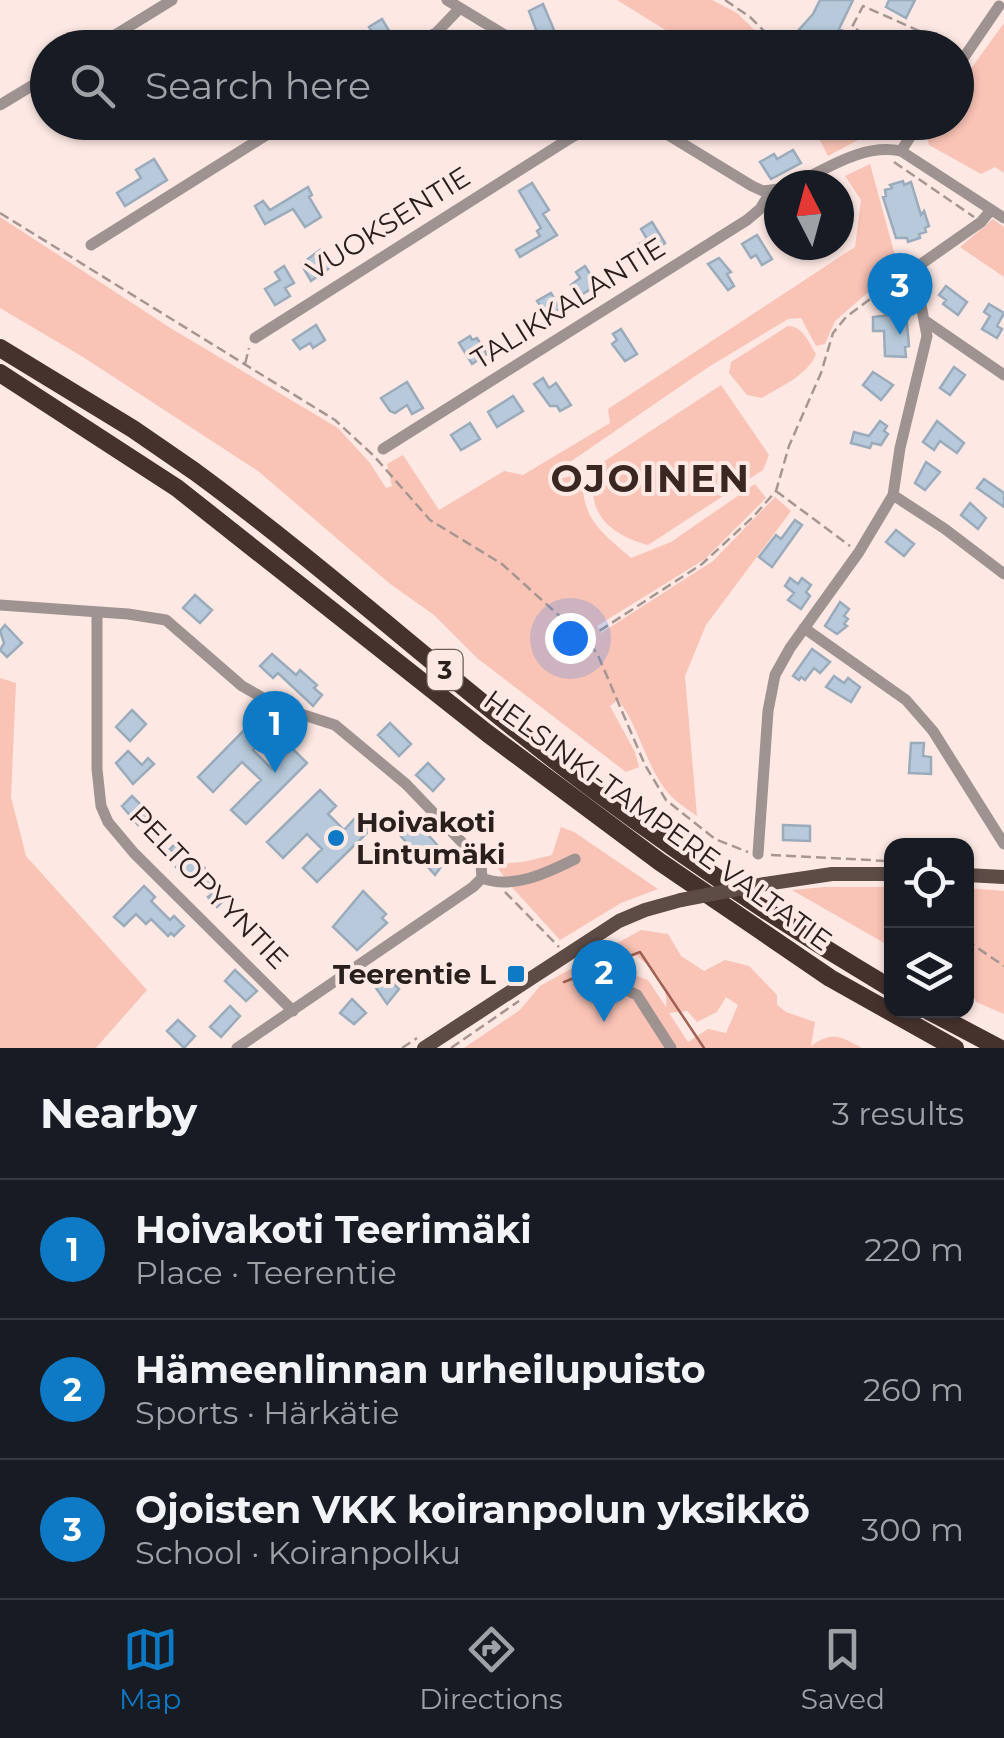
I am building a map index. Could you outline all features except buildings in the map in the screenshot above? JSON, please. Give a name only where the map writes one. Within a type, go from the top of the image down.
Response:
[{"type":"highway","name":"HELSINKI-TAMPERE VALTATIE","points":[[0,348],[194,471],[592,788],[687,856],[884,983]]},
{"type":"highway","name":"HELSINKI-TAMPERE VALTATIE","points":[[0,373],[177,488],[474,722],[660,862],[830,978],[955,1048]]},
{"type":"highway","points":[[944,1018],[999,1048]]},
{"type":"main road","points":[[432,1046],[618,921],[681,900],[884,869]]},
{"type":"main road","points":[[974,875],[1004,877]]},
{"type":"street","points":[[123,30],[172,0]]},
{"type":"street","points":[[447,0],[496,30]]},
{"type":"street","points":[[974,42],[998,5]]},
{"type":"street","points":[[439,30],[460,8]]},
{"type":"street","points":[[0,105],[30,87]]},
{"type":"street","points":[[92,244],[257,140]]},
{"type":"street","name":"VUOKSENTIE","points":[[254,338],[567,140]]},
{"type":"street","points":[[677,140],[752,186],[764,188]]},
{"type":"street","points":[[900,151],[908,140]]},
{"type":"street","points":[[825,170],[863,152],[889,148],[900,151],[1004,218]]},
{"type":"street","name":"TALIKKALANTIE","points":[[383,449],[748,220],[764,205]]},
{"type":"street","points":[[758,854],[765,740],[772,682],[778,666],[859,552],[893,495],[926,336],[914,270],[982,222],[991,210]]},
{"type":"street","points":[[924,320],[1004,375]]},
{"type":"street","points":[[893,495],[1004,574]]},
{"type":"street","points":[[0,605],[166,620],[242,686],[278,707],[335,725],[406,784],[475,856],[482,878]]},
{"type":"street","name":"PELTOPYYNTIE","points":[[98,612],[97,769],[108,822],[134,853],[293,1011]]},
{"type":"street","points":[[804,628],[906,700],[933,731],[1004,844]]},
{"type":"street","points":[[482,878],[498,884],[550,872],[575,859]]},
{"type":"street","points":[[237,1048],[482,878]]},
{"type":"street","points":[[603,997],[620,987],[637,995],[671,1048]]},
{"type":"path","points":[[725,0],[763,30]]},
{"type":"path","points":[[858,30],[852,27],[865,0]]},
{"type":"path","points":[[863,6],[914,29]]},
{"type":"path","points":[[0,212],[335,420],[374,456],[430,520],[502,564],[597,653],[645,765],[666,800],[715,839],[758,854],[884,867]]},
{"type":"path","points":[[586,640],[702,564],[776,491],[833,332],[895,278],[914,270]]},
{"type":"path","points":[[245,364],[254,338]]},
{"type":"path","points":[[776,491],[859,552]]},
{"type":"path","points":[[498,884],[554,942]]},
{"type":"path","points":[[974,945],[1004,966]]},
{"type":"shaded area","points":[[617,0],[712,0],[737,13],[754,30],[666,30]]},
{"type":"shaded area","points":[[1004,23],[1004,173],[995,167],[981,174],[929,145],[928,140],[974,140],[974,64]]},
{"type":"shaded area","points":[[820,140],[858,140],[828,156]]},
{"type":"shaded area","points":[[870,164],[899,270],[835,321],[825,344],[816,346],[801,318],[788,319],[707,368],[554,473],[559,479],[582,473],[585,502],[594,522],[631,558],[671,542],[755,484],[766,498],[705,559],[597,626],[601,633],[713,561],[775,497],[791,511],[706,625],[685,676],[697,816],[663,786],[618,700],[610,706],[639,767],[626,772],[477,658],[434,615],[389,583],[258,471],[0,308],[0,217],[172,329],[338,428],[370,463],[386,488],[392,486],[387,464],[403,455],[439,510],[504,471],[523,475],[610,423],[608,409],[835,260],[854,260],[861,200],[854,190],[854,172]]},
{"type":"shaded area","points":[[993,219],[1004,227],[1004,277],[960,247]]},
{"type":"shaded area","points":[[788,326],[805,336],[816,354],[812,361],[793,379],[762,398],[747,395],[729,373],[731,362]]},
{"type":"shaded area","points":[[721,385],[769,455],[763,470],[648,545],[611,527],[596,508],[593,496],[597,466]]},
{"type":"shaded area","points":[[0,678],[16,683],[11,797],[26,856],[147,990],[96,1048],[0,1048]]},
{"type":"shaded area","points":[[561,827],[658,889],[621,903],[560,940],[495,864],[552,855]]},
{"type":"shaded area","points":[[884,887],[884,943],[792,890]]},
{"type":"shaded area","points":[[974,889],[1004,891],[1004,1014],[976,1002]]},
{"type":"shaded area","points":[[641,930],[668,934],[681,956],[704,971],[725,960],[749,966],[777,995],[777,1005],[815,1022],[811,1046],[837,1037],[862,1048],[464,1048],[520,1010],[540,986]],"holes":[[[634,954],[662,983],[666,1007],[648,980],[615,968]],[[726,997],[738,1005],[726,1033],[708,1029],[688,1042],[669,1013],[687,1011],[697,1022],[717,1012]]]},
{"type":"waterway","points":[[564,982],[640,952],[704,1048]]},
{"type":"place","name":"Ojoisten VKK koiranpolun yksikkö","points":[[900,335]]},
{"type":"place","name":"Hoivakoti Teerimäki","points":[[275,773]]},
{"type":"place","name":"Hoivakoti Lintumäki","points":[[336,838]]},
{"type":"place","name":"Teerentie L","points":[[516,974]]},
{"type":"place","name":"Hämeenlinnan urheilupuisto","points":[[604,1022]]},
{"type":"district","name":"OJOINEN","points":[[651,478]]}]
